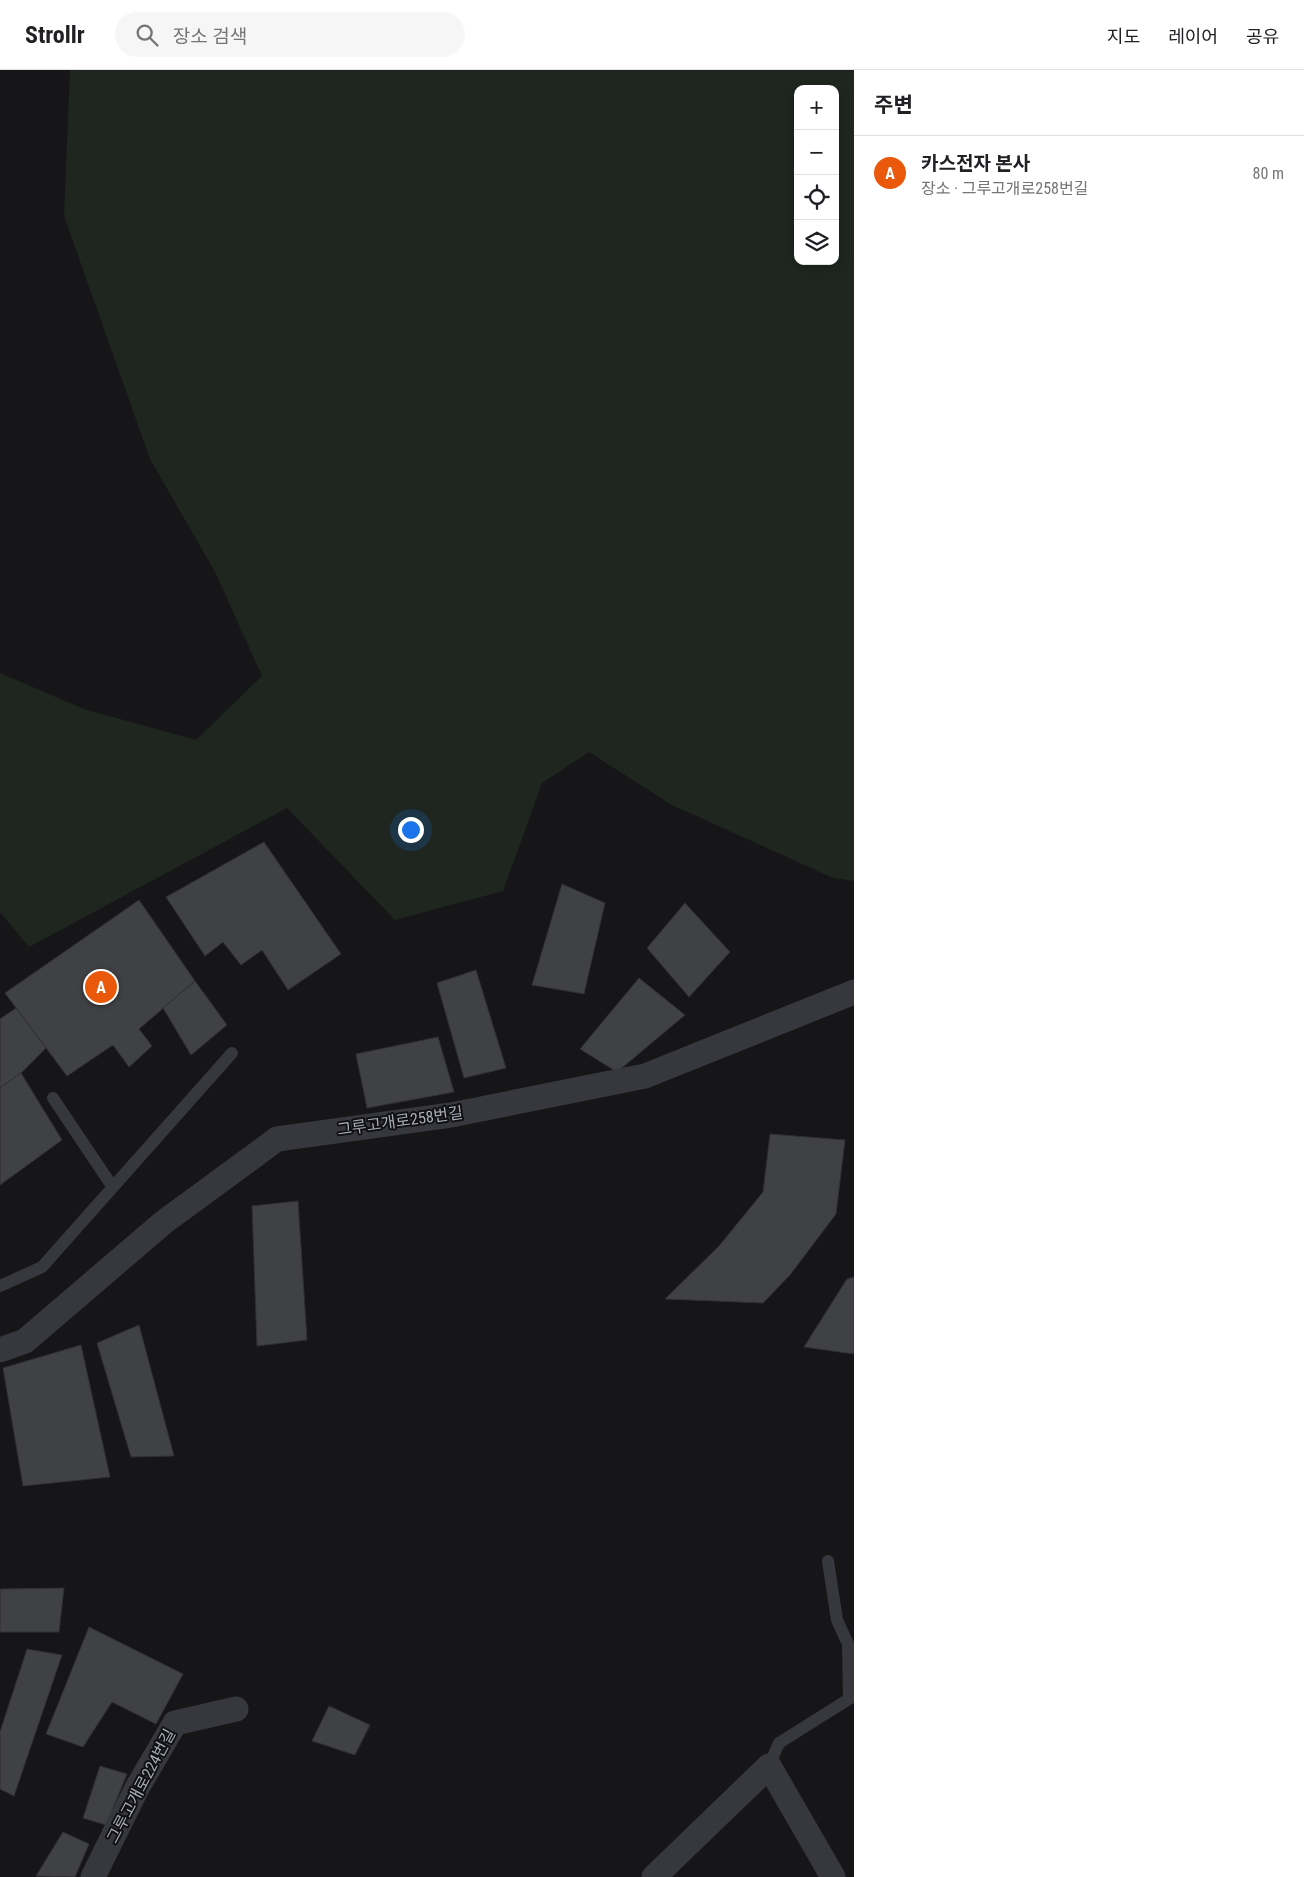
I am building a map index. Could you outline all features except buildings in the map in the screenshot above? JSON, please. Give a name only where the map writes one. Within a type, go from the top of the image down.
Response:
[{"type":"street","name":"그루고개로258번길","points":[[0,1350],[25,1341],[164,1222],[277,1138],[451,1115],[645,1076],[854,992]]},
{"type":"street","name":"그루고개로224번길","points":[[93,1877],[137,1788],[175,1723],[236,1709]]},
{"type":"street","points":[[654,1877],[768,1766],[833,1877]]},
{"type":"lane","points":[[0,1286],[42,1267],[232,1053]]},
{"type":"lane","points":[[53,1098],[112,1186]]},
{"type":"lane","points":[[768,1766],[779,1743],[850,1699],[848,1644],[837,1620],[828,1561]]},
{"type":"shaded area","points":[[70,70],[854,70],[854,881],[833,878],[670,804],[589,752],[542,783],[503,891],[395,920],[287,808],[29,947],[0,912],[0,673],[84,709],[196,740],[262,676],[215,572],[150,459],[64,216]]},
{"type":"place","name":"카스전자 본사","points":[[101,987]]}]
